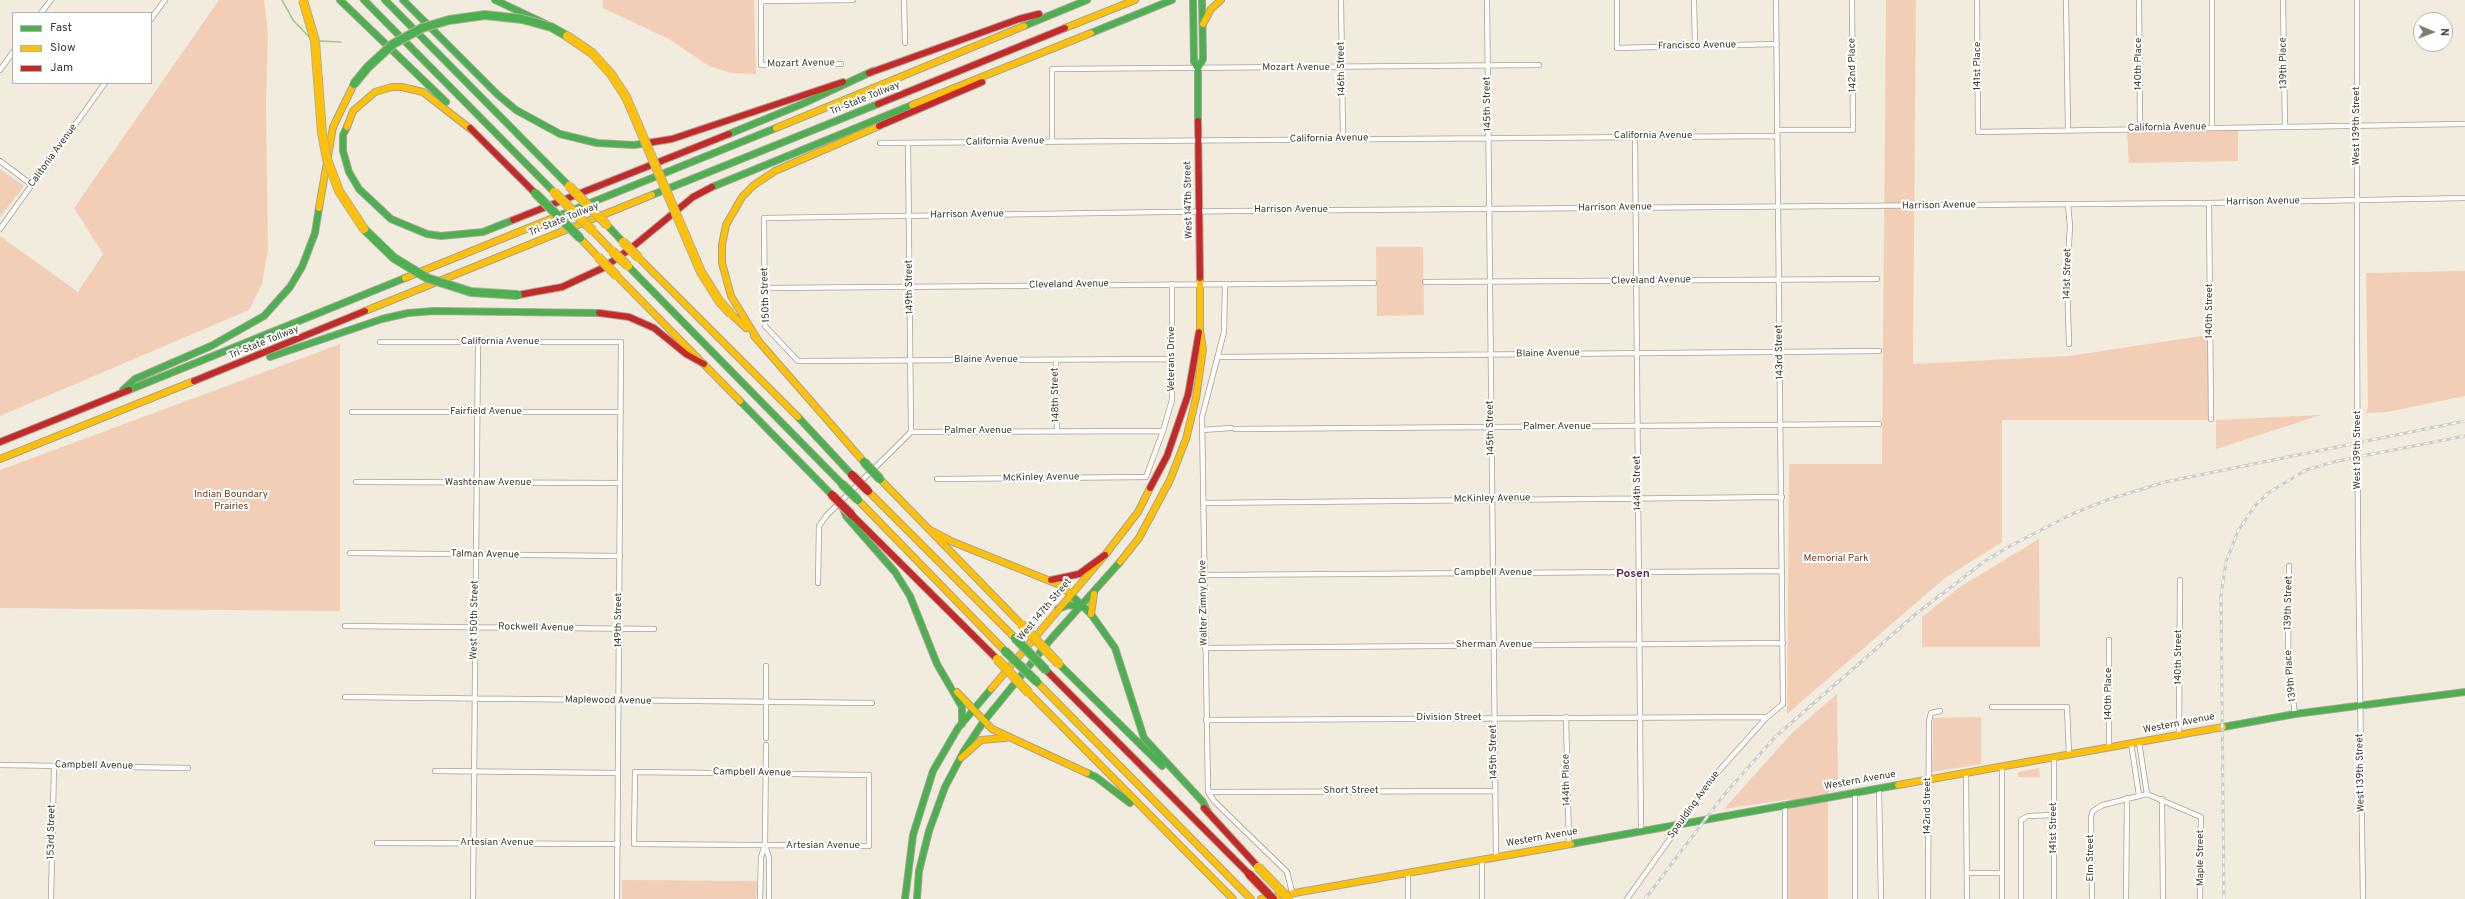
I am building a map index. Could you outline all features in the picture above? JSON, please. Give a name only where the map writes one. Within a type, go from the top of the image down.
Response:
[{"type":"main road","points":[[303,0],[315,42],[322,133],[327,159],[339,191],[357,221],[370,237],[394,258],[431,280],[475,293],[518,295],[562,287],[603,268],[630,249],[693,197],[718,183],[1172,0]]},
{"type":"main road","points":[[340,0],[426,81],[473,131],[618,276],[841,504],[903,583],[937,664],[951,686],[962,708],[962,724]]},
{"type":"main road","points":[[364,0],[1251,899]]},
{"type":"main road","points":[[385,0],[570,186],[623,242],[771,389],[868,491],[1273,899]]},
{"type":"main road","points":[[403,0],[497,94],[516,110],[560,134],[597,143],[634,145],[672,139],[873,71],[1019,19],[1060,10]]},
{"type":"main road","points":[[495,0],[573,39],[592,54],[611,74],[626,97],[701,272],[720,302],[734,311],[864,462],[932,531],[973,578],[1021,624],[1059,664],[1208,812],[1258,867],[1290,896]]},
{"type":"main road","name":"Tri-State Tollway","points":[[0,442],[868,91],[1087,0]]},
{"type":"main road","name":"Tri-State Tollway","points":[[0,459],[1136,0]]},
{"type":"main road","name":"West 147th Street","points":[[1193,0],[1194,62],[1198,69]]},
{"type":"main road","name":"West 147th Street","points":[[917,899],[919,871],[929,831],[945,787],[961,758],[984,721],[1051,639],[1094,594],[1139,538],[1170,480],[1186,439],[1196,398],[1203,349],[1200,330],[1198,140],[1198,69],[1203,60],[1202,0]]},
{"type":"main road","points":[[1203,24],[1211,9],[1222,0]]},
{"type":"main road","points":[[118,394],[135,379],[228,338],[264,316],[290,287],[310,249],[318,217],[333,127],[354,84],[368,67],[393,44],[434,24],[462,17],[485,15],[522,19],[551,27]]},
{"type":"main road","points":[[734,311],[722,269],[723,234],[730,214],[742,197],[754,185],[775,171],[1017,67],[1036,55]]},
{"type":"main road","points":[[473,131],[423,92],[402,87],[392,87],[375,92],[353,111],[343,135],[343,151],[349,172],[359,189],[368,200],[392,219],[427,234],[441,236],[469,235],[534,212],[802,104],[873,71]]},
{"type":"main road","points":[[217,372],[382,319],[408,313],[434,311],[619,315],[654,328],[686,354],[704,364]]},
{"type":"main road","name":"West 147th Street","points":[[906,899],[913,834],[921,805],[934,771],[962,724],[973,709],[1003,677],[1058,609],[1105,555],[1138,512],[1167,456],[1188,395],[1200,330]]},
{"type":"main road","points":[[849,515],[997,659],[1145,812],[1233,899]]},
{"type":"main road","points":[[932,531],[952,542],[1051,580],[1060,585],[1091,614],[1115,648],[1144,738],[1203,802],[1208,812]]},
{"type":"main road","points":[[1051,580],[1079,574],[1105,555]]},
{"type":"main road","points":[[1091,614],[1094,594]]},
{"type":"main road","points":[[1058,609],[1068,605],[1082,607]]},
{"type":"main road","points":[[951,686],[992,729],[1096,777],[1117,791],[1131,804],[1145,812]]},
{"type":"main road","name":"Western Avenue","points":[[1261,899],[1290,896],[1482,859],[1928,778],[2054,758],[2295,714],[2360,704],[2465,692]]},
{"type":"main road","points":[[961,758],[981,740],[1009,738]]},
{"type":"street","points":[[43,12],[51,0]]},
{"type":"street","points":[[152,18],[165,0]]},
{"type":"street","points":[[761,0],[853,0]]},
{"type":"street","name":"Mozart Avenue","points":[[761,0],[761,65],[841,64]]},
{"type":"street","points":[[904,0],[904,43]]},
{"type":"street","name":"146th Street","points":[[1341,0],[1343,138]]},
{"type":"street","name":"145th Street","points":[[1487,0],[1496,857]]},
{"type":"street","name":"Francisco Avenue","points":[[1617,0],[1618,48],[1776,44]]},
{"type":"street","points":[[1694,0],[1695,46]]},
{"type":"street","name":"143rd Street","points":[[1768,717],[1783,704],[1782,498],[1780,425],[1781,353],[1776,0]]},
{"type":"street","name":"142nd Place","points":[[1777,130],[1853,130],[1852,0]]},
{"type":"street","name":"141st Place","points":[[1977,0],[1978,132]]},
{"type":"street","points":[[2066,0],[2068,130]]},
{"type":"street","name":"140th Place","points":[[2139,0],[2140,129]]},
{"type":"street","points":[[2212,0],[2212,127]]},
{"type":"street","name":"139th Place","points":[[2283,0],[2285,126]]},
{"type":"street","name":"West 139th Street","points":[[2357,0],[2356,124],[2358,540],[2363,899]]},
{"type":"street","points":[[0,70],[12,53]]},
{"type":"street","name":"Mozart Avenue","points":[[1052,142],[1052,69],[1342,68],[1539,65]]},
{"type":"street","name":"Calitonia Avenue","points":[[0,229],[104,84]]},
{"type":"street","name":"California Avenue","points":[[1978,132],[2356,124],[2465,124]]},
{"type":"street","name":"144th Street","points":[[1635,136],[1641,830]]},
{"type":"street","name":"California Avenue","points":[[880,143],[1343,138],[1777,136]]},
{"type":"street","name":"149th Street","points":[[908,143],[911,432]]},
{"type":"street","points":[[0,161],[32,184]]},
{"type":"street","name":"Harrison Avenue","points":[[764,218],[1199,211],[1779,208],[2209,203],[2465,198]]},
{"type":"street","name":"140th Street","points":[[2209,203],[2211,419]]},
{"type":"street","name":"141st Street","points":[[2068,204],[2070,226],[2067,279],[2069,344]]},
{"type":"street","name":"150th Street","points":[[764,218],[765,326],[798,360]]},
{"type":"street","name":"Cleveland Avenue","points":[[1425,282],[1877,279]]},
{"type":"street","name":"Cleveland Avenue","points":[[765,288],[1374,283]]},
{"type":"street","name":"Veterans Drive","points":[[1146,477],[1163,430],[1173,393],[1172,284]]},
{"type":"street","name":"Walter Zimny Drive","points":[[1208,792],[1202,417],[1224,332],[1226,284]]},
{"type":"street","name":"California Avenue","points":[[380,342],[621,342]]},
{"type":"street","name":"West 150th Street","points":[[473,899],[478,342]]},
{"type":"street","name":"149th Street","points":[[617,899],[621,342]]},
{"type":"street","name":"Blaine Avenue","points":[[1218,357],[1878,351]]},
{"type":"street","name":"Blaine Avenue","points":[[798,360],[1173,359]]},
{"type":"street","name":"148th Street","points":[[1056,360],[1057,431]]},
{"type":"street","name":"Fairfield Avenue","points":[[352,412],[620,412]]},
{"type":"street","name":"Palmer Avenue","points":[[1202,430],[1233,428],[1879,424]]},
{"type":"street","name":"Palmer Avenue","points":[[911,432],[1163,430]]},
{"type":"street","points":[[818,583],[819,526],[827,515],[911,432]]},
{"type":"street","name":"McKinley Avenue","points":[[937,479],[1146,477]]},
{"type":"street","name":"Washtenaw Avenue","points":[[356,482],[620,482]]},
{"type":"street","name":"McKinley Avenue","points":[[1203,503],[1638,497],[1782,498]]},
{"type":"street","name":"Talman Avenue","points":[[350,554],[620,556]]},
{"type":"street","name":"139th Street","points":[[2288,639],[2289,566]]},
{"type":"street","name":"Campbell Avenue","points":[[1204,575],[1782,571]]},
{"type":"street","name":"140th Street","points":[[2179,735],[2180,580]]},
{"type":"street","name":"Rockwell Avenue","points":[[345,626],[619,630],[654,629]]},
{"type":"street","name":"139th Place","points":[[2288,639],[2288,663],[2295,714]]},
{"type":"street","name":"140th Place","points":[[2109,640],[2109,748]]},
{"type":"street","name":"Sherman Avenue","points":[[1205,648],[1494,644],[1783,643]]},
{"type":"street","points":[[766,666],[766,738]]},
{"type":"street","name":"Maplewood Avenue","points":[[344,697],[872,703]]},
{"type":"street","points":[[1992,707],[2067,707],[2069,755]]},
{"type":"street","name":"142nd Street","points":[[1928,899],[1928,778],[1931,713],[1940,711]]},
{"type":"street","name":"144th Place","points":[[1566,717],[1569,844]]},
{"type":"street","name":"Division Street","points":[[1206,720],[1768,717]]},
{"type":"street","name":"Spaulding Avenue","points":[[1627,899],[1717,774],[1768,717]]},
{"type":"street","points":[[2135,743],[2148,794]]},
{"type":"street","points":[[2135,743],[2139,795]]},
{"type":"street","points":[[760,899],[761,857],[765,845],[766,745]]},
{"type":"street","name":"141st Street","points":[[2054,758],[2054,899]]},
{"type":"street","name":"Campbell Avenue","points":[[0,765],[188,768]]},
{"type":"street","name":"153rd Street","points":[[51,899],[54,766]]},
{"type":"street","points":[[2002,766],[2002,899]]},
{"type":"street","points":[[435,771],[618,773]]},
{"type":"street","name":"Campbell Avenue","points":[[634,844],[635,772],[869,774],[871,780],[868,846]]},
{"type":"street","points":[[1966,772],[1967,899]]},
{"type":"street","points":[[1878,788],[1881,899]]},
{"type":"street","name":"Short Street","points":[[1208,792],[1495,791]]},
{"type":"street","points":[[1208,792],[1219,806],[1287,872],[1290,896]]},
{"type":"street","points":[[1855,792],[1855,899]]},
{"type":"street","points":[[2126,899],[2127,798],[2148,794],[2162,799],[2163,899]]},
{"type":"street","name":"Elm Street","points":[[2092,899],[2091,816],[2097,808],[2127,798]]},
{"type":"street","name":"Maple Street","points":[[2162,799],[2201,817],[2200,899]]},
{"type":"street","points":[[1785,804],[1785,899]]},
{"type":"street","points":[[2021,899],[2021,820],[2028,816],[2054,815]]},
{"type":"street","name":"Artesian Avenue","points":[[377,843],[618,844]]},
{"type":"street","name":"Artesian Avenue","points":[[634,844],[868,846]]},
{"type":"street","points":[[765,845],[769,858],[768,899]]},
{"type":"street","points":[[1482,859],[1482,899]]},
{"type":"street","points":[[1408,873],[1408,899]]},
{"type":"street","points":[[1967,873],[2002,873]]},
{"type":"green space","points":[[219,0],[264,0],[268,33],[266,104],[268,249],[262,284],[249,310],[0,416],[0,236],[78,292],[103,254],[74,208]]},
{"type":"green space","points":[[603,0],[754,0],[756,74],[731,73],[709,66],[669,39],[603,8]]},
{"type":"green space","name":"Memorial Park","points":[[1886,0],[1916,0],[1913,364],[2069,356],[2208,335],[2208,420],[2002,420],[2002,542],[1945,578],[1787,714],[1789,464],[1882,464]]},
{"type":"green space","points":[[2238,130],[2238,161],[2129,163],[2127,133]]},
{"type":"green space","points":[[0,169],[24,186],[0,217]]},
{"type":"green space","points":[[1376,247],[1423,247],[1424,315],[1377,316]]},
{"type":"green space","points":[[2465,271],[2465,396],[2387,412],[2366,413],[2368,406],[2366,273]]},
{"type":"green space","name":"Indian Boundary Prairies","points":[[340,344],[340,611],[0,608],[0,470]]},
{"type":"green space","points":[[2321,415],[2216,449],[2216,420]]},
{"type":"green space","points":[[2039,539],[2040,647],[1922,647],[1922,617],[1960,587]]},
{"type":"green space","points":[[1837,694],[1838,788],[1828,792],[1828,899],[1785,899],[1785,804],[1791,799],[1724,809],[1792,733]]},
{"type":"green space","points":[[1981,717],[1981,764],[1932,772],[1933,718]]},
{"type":"green space","points":[[2039,768],[2040,777],[2018,777],[2018,772]]},
{"type":"green space","points":[[622,880],[757,881],[756,899],[622,899]]},
{"type":"waterway","points":[[282,0],[293,20],[311,39]]},
{"type":"waterway","points":[[319,41],[341,42]]},
{"type":"railway","points":[[1645,899],[1723,796],[1775,737],[1917,613],[1985,561],[2010,546],[2072,514],[2107,500],[2165,482],[2465,421]]},
{"type":"railway","points":[[2224,899],[2221,596],[2226,562],[2238,531],[2254,507],[2268,493],[2306,470],[2337,461],[2465,436]]},
{"type":"traffic: fast","points":[[340,0],[446,102]]},
{"type":"traffic: fast","points":[[364,0],[554,192]]},
{"type":"traffic: fast","points":[[385,0],[569,186]]},
{"type":"traffic: fast","points":[[403,0],[497,94],[516,110],[560,134],[597,143],[634,145],[647,143]]},
{"type":"traffic: fast","points":[[495,0],[546,24]]},
{"type":"traffic: fast","points":[[1024,26],[1087,0]]},
{"type":"traffic: fast","points":[[1091,33],[1172,0]]},
{"type":"traffic: fast","points":[[1193,0],[1194,62],[1198,69]]},
{"type":"traffic: fast","points":[[1198,121],[1198,69],[1203,59],[1202,0]]},
{"type":"traffic: fast","points":[[354,84],[368,67],[393,44],[422,28],[449,20],[485,15],[522,19],[551,27],[567,36]]},
{"type":"traffic: fast","points":[[729,134],[802,104],[873,71]]},
{"type":"traffic: fast","points":[[652,195],[878,104]]},
{"type":"traffic: fast","points":[[712,187],[912,105]]},
{"type":"traffic: fast","points":[[347,127],[343,135],[343,151],[349,172],[359,189],[391,219],[427,234],[441,236],[483,232],[513,220]]},
{"type":"traffic: fast","points":[[558,216],[776,128]]},
{"type":"traffic: fast","points":[[535,193],[580,238]]},
{"type":"traffic: fast","points":[[123,390],[135,379],[211,346],[264,316],[290,287],[302,267],[315,233],[319,208]]},
{"type":"traffic: fast","points":[[607,225],[623,242]]},
{"type":"traffic: fast","points":[[364,229],[394,258],[427,278],[471,292],[518,295]]},
{"type":"traffic: fast","points":[[628,266],[842,484]]},
{"type":"traffic: fast","points":[[129,390],[405,278]]},
{"type":"traffic: fast","points":[[270,357],[382,319],[408,313],[434,311],[599,313]]},
{"type":"traffic: fast","points":[[740,401],[832,495]]},
{"type":"traffic: fast","points":[[798,417],[852,475]]},
{"type":"traffic: fast","points":[[864,462],[880,479]]},
{"type":"traffic: fast","points":[[842,484],[858,500]]},
{"type":"traffic: fast","points":[[842,506],[846,516],[895,572],[910,596],[937,664],[962,707],[962,724]]},
{"type":"traffic: fast","points":[[917,899],[919,871],[929,831],[945,787],[964,751],[984,721],[1051,639],[1120,562]]},
{"type":"traffic: fast","points":[[1069,593],[1091,614],[1115,648],[1144,738],[1203,802],[1208,812]]},
{"type":"traffic: fast","points":[[1058,609],[1068,605],[1082,607]]},
{"type":"traffic: fast","points":[[1015,638],[1046,670]]},
{"type":"traffic: fast","points":[[1005,651],[1037,682]]},
{"type":"traffic: fast","points":[[1059,664],[1162,766]]},
{"type":"traffic: fast","points":[[905,899],[913,835],[933,771],[958,728],[991,689]]},
{"type":"traffic: fast","points":[[2223,727],[2295,714],[2465,692]]},
{"type":"traffic: fast","points":[[1087,773],[1096,777],[1130,803]]},
{"type":"traffic: fast","points":[[1571,844],[1898,785]]},
{"type":"traffic: slow","points":[[303,0],[315,41],[322,133],[327,159],[339,191],[364,229]]},
{"type":"traffic: slow","points":[[1065,28],[1135,0]]},
{"type":"traffic: slow","points":[[1203,24],[1211,9],[1221,0]]},
{"type":"traffic: slow","points":[[776,128],[1024,26]]},
{"type":"traffic: slow","points":[[912,105],[1091,33]]},
{"type":"traffic: slow","points":[[567,36],[592,53],[611,74],[626,97],[701,272],[720,302],[731,314]]},
{"type":"traffic: slow","points":[[319,208],[333,127],[354,84]]},
{"type":"traffic: slow","points":[[347,127],[353,111],[375,92],[392,87],[402,87],[423,92],[473,131]]},
{"type":"traffic: slow","points":[[758,340],[731,296],[722,263],[722,245],[726,225],[742,197],[754,185],[775,171],[879,126]]},
{"type":"traffic: slow","points":[[569,186],[607,225]]},
{"type":"traffic: slow","points":[[554,192],[593,231]]},
{"type":"traffic: slow","points":[[365,311],[652,195]]},
{"type":"traffic: slow","points":[[405,278],[558,216]]},
{"type":"traffic: slow","points":[[593,231],[612,251]]},
{"type":"traffic: slow","points":[[580,238],[598,257]]},
{"type":"traffic: slow","points":[[623,242],[639,258]]},
{"type":"traffic: slow","points":[[612,251],[628,266]]},
{"type":"traffic: slow","points":[[598,257],[617,276]]},
{"type":"traffic: slow","points":[[639,258],[798,417]]},
{"type":"traffic: slow","points":[[617,276],[740,401]]},
{"type":"traffic: slow","points":[[1120,562],[1139,538],[1170,480],[1186,439],[1196,398],[1203,349],[1200,330],[1200,278]]},
{"type":"traffic: slow","points":[[731,314],[746,328]]},
{"type":"traffic: slow","points":[[754,336],[864,462]]},
{"type":"traffic: slow","points":[[0,459],[194,381]]},
{"type":"traffic: slow","points":[[880,479],[1021,624]]},
{"type":"traffic: slow","points":[[991,689],[1105,555],[1138,512],[1150,488]]},
{"type":"traffic: slow","points":[[868,491],[1015,638]]},
{"type":"traffic: slow","points":[[858,500],[1005,651]]},
{"type":"traffic: slow","points":[[932,531],[953,542],[1060,585],[1069,593]]},
{"type":"traffic: slow","points":[[1091,614],[1094,594]]},
{"type":"traffic: slow","points":[[1021,624],[1059,664]]},
{"type":"traffic: slow","points":[[997,659],[1029,693]]},
{"type":"traffic: slow","points":[[1037,682],[1251,899]]},
{"type":"traffic: slow","points":[[957,692],[992,729],[1087,773]]},
{"type":"traffic: slow","points":[[1029,693],[1233,899]]},
{"type":"traffic: slow","points":[[1898,785],[2223,727]]},
{"type":"traffic: slow","points":[[961,758],[981,740],[1005,738]]},
{"type":"traffic: slow","points":[[1261,899],[1571,844]]},
{"type":"traffic: slow","points":[[1258,867],[1289,899]]},
{"type":"traffic: jam","points":[[869,73],[1019,19],[1039,14]]},
{"type":"traffic: jam","points":[[878,104],[1065,28]]},
{"type":"traffic: jam","points":[[647,143],[672,139],[843,82]]},
{"type":"traffic: jam","points":[[879,126],[982,82]]},
{"type":"traffic: jam","points":[[1198,121],[1200,278]]},
{"type":"traffic: jam","points":[[470,128],[535,193]]},
{"type":"traffic: jam","points":[[513,220],[729,134]]},
{"type":"traffic: jam","points":[[518,295],[562,287],[603,268],[630,249],[693,197],[712,187]]},
{"type":"traffic: jam","points":[[194,381],[365,311]]},
{"type":"traffic: jam","points":[[599,313],[629,317],[654,328],[686,354],[704,364]]},
{"type":"traffic: jam","points":[[1150,488],[1167,456],[1188,395],[1199,332]]},
{"type":"traffic: jam","points":[[0,442],[129,390]]},
{"type":"traffic: jam","points":[[852,475],[868,491]]},
{"type":"traffic: jam","points":[[832,495],[851,514]]},
{"type":"traffic: jam","points":[[851,514],[997,659]]},
{"type":"traffic: jam","points":[[1051,580],[1079,574],[1105,555]]},
{"type":"traffic: jam","points":[[1046,670],[1249,874]]},
{"type":"traffic: jam","points":[[1204,808],[1258,867]]},
{"type":"traffic: jam","points":[[1249,874],[1273,899]]},
{"type":"district","name":"Posen","points":[[1633,575]]}]
